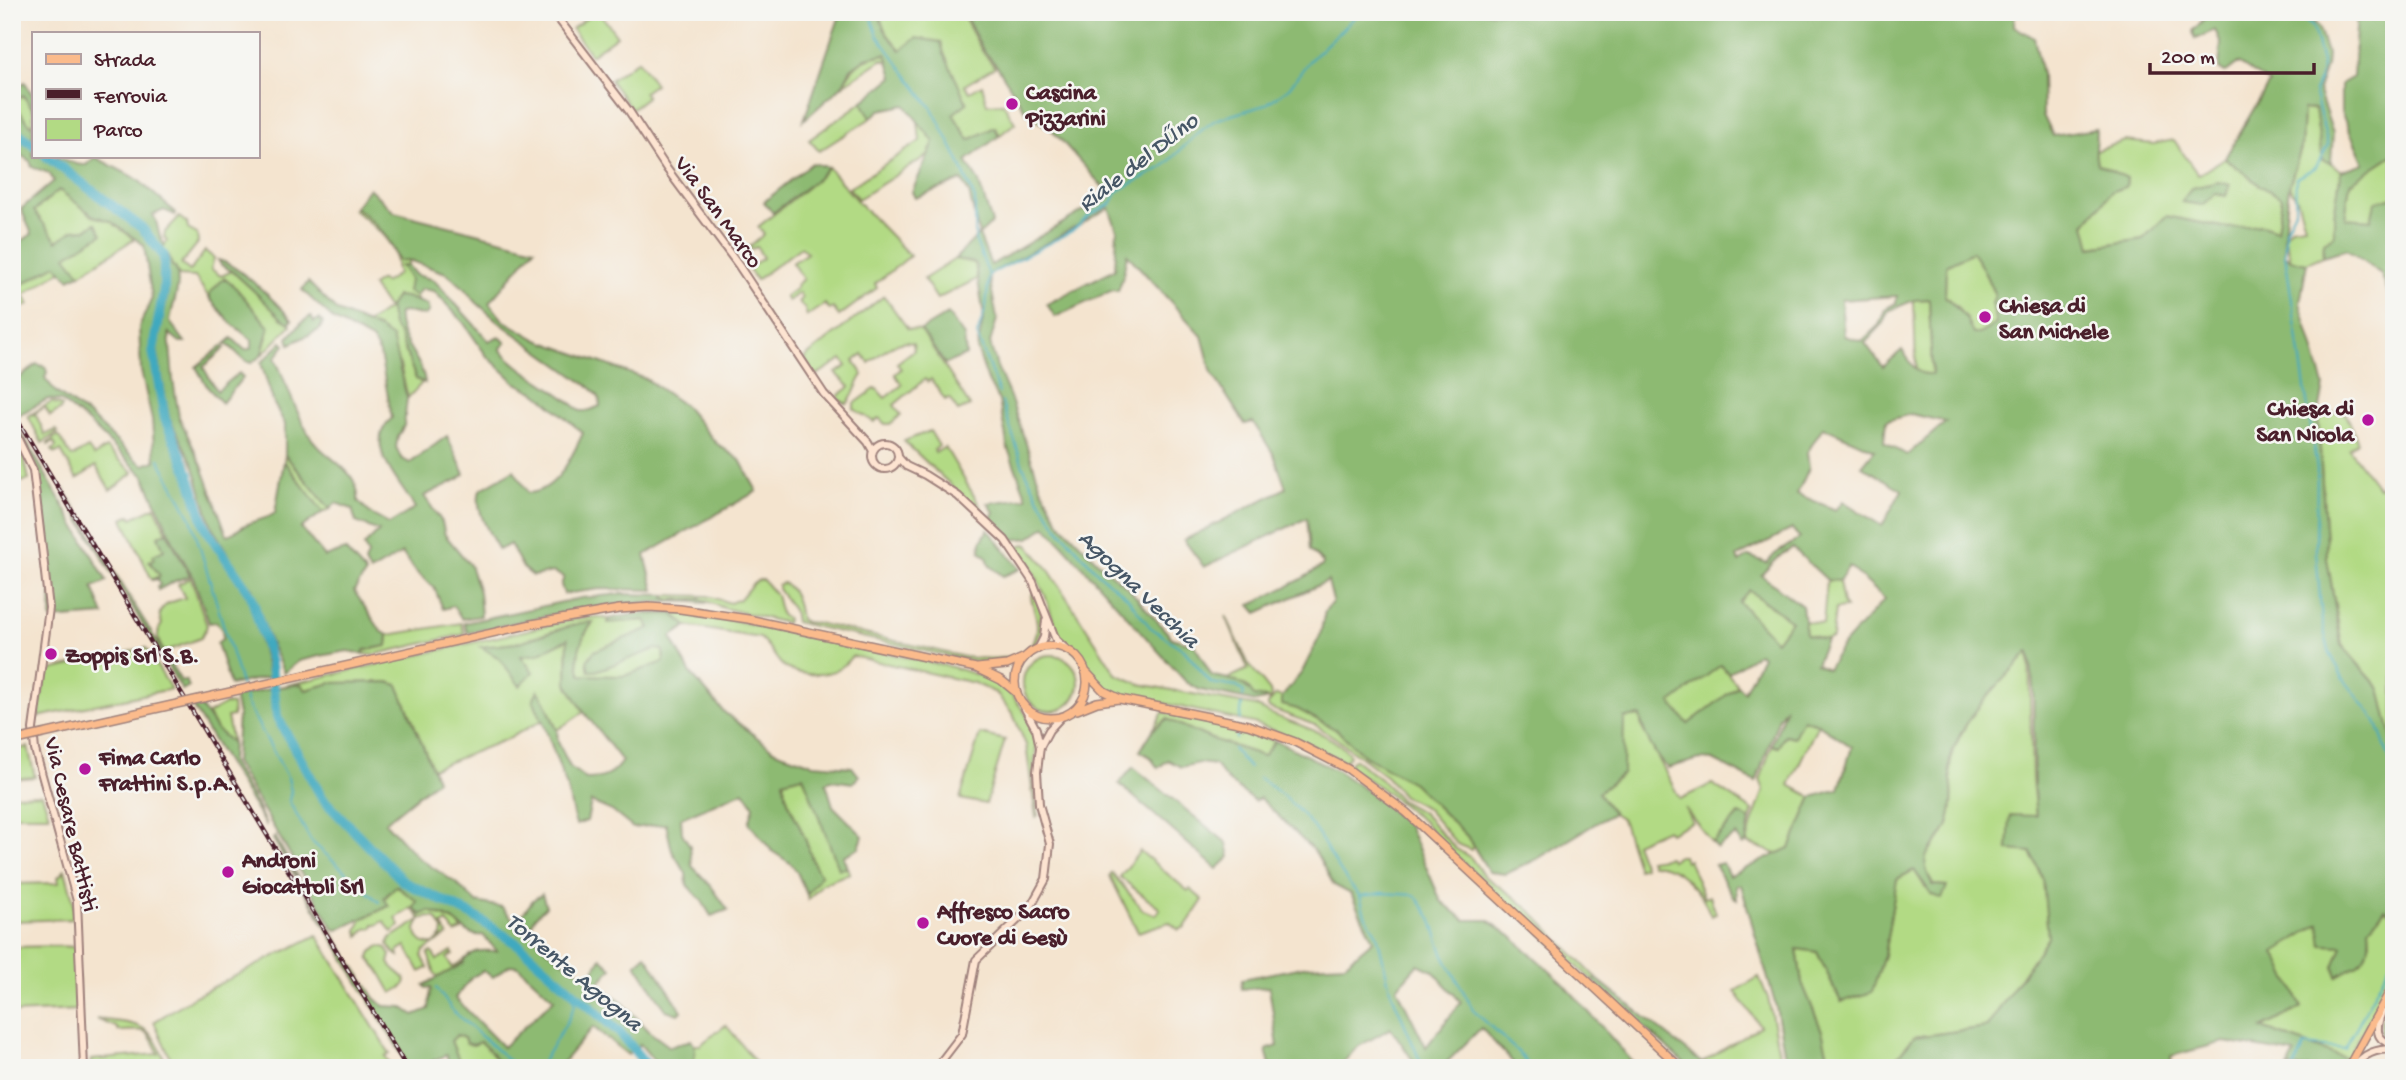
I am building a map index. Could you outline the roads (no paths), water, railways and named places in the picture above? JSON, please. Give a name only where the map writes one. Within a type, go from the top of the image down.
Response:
[{"type":"main road","points":[[12,741],[532,624],[619,609],[649,607],[748,619],[976,668],[1001,680],[1017,693]]},
{"type":"main road","points":[[976,668],[1007,665],[1038,649],[1058,647],[1075,655],[1104,691],[1120,699],[1248,725],[1295,741],[1348,769],[1406,812],[1681,1068]]},
{"type":"main road","points":[[1026,656],[1016,674],[1017,693],[1023,705],[1040,717],[1060,718],[1097,702],[1120,699]]},
{"type":"main road","points":[[1074,711],[1086,693],[1086,672]]},
{"type":"main road","points":[[2350,1068],[2394,984]]},
{"type":"street","name":"Via San Marco","points":[[553,12],[629,111],[667,169],[739,266],[824,394],[873,451]]},
{"type":"street","name":"Via Cesare Battisti","points":[[12,427],[33,470],[46,568],[49,608],[33,729],[35,750],[77,901],[84,1068]]},
{"type":"street","name":"Via San Marco","points":[[858,431],[871,441],[881,443]]},
{"type":"street","points":[[906,466],[885,469],[877,466],[872,459],[873,451],[881,443],[893,445],[906,466],[958,496],[1005,540],[1033,582],[1056,640],[1067,650]]},
{"type":"street","points":[[893,466],[898,457]]},
{"type":"street","points":[[1038,649],[1044,637],[1046,618]]},
{"type":"street","points":[[936,1068],[962,1034],[976,960],[1030,908],[1047,875],[1050,844],[1038,789],[1040,747],[1036,729],[1023,705]]},
{"type":"street","points":[[1040,747],[1049,730],[1060,718]]},
{"type":"street","points":[[2386,997],[2376,1028],[2384,1042],[2394,1046]]},
{"type":"street","points":[[2350,1068],[2368,1053],[2394,1046]]},
{"type":"waterway","points":[[869,12],[878,36],[933,110],[975,199],[975,239],[989,275],[986,307],[977,335],[999,393]]},
{"type":"waterway","name":"Riale del Dűno","points":[[989,275],[1072,231],[1091,214],[1111,204],[1118,191],[1163,167],[1215,120],[1265,105],[1289,88],[1309,61],[1360,12]]},
{"type":"waterway","points":[[2241,12],[2248,17],[2257,16],[2260,12]]},
{"type":"waterway","points":[[2287,12],[2297,15],[2313,27],[2322,62],[2321,75],[2314,91],[2328,145],[2316,167],[2296,178],[2295,210],[2285,230],[2285,254],[2317,469],[2316,551],[2322,622],[2329,651],[2343,678],[2376,721],[2394,771]]},
{"type":"waterway","name":"Torrente Agogna","points":[[12,128],[32,144]]},
{"type":"waterway","name":"Torrente Agogna","points":[[49,158],[142,228],[164,256],[164,290],[153,350],[165,419],[187,469],[206,529],[251,595],[271,663],[277,717],[323,799],[404,882],[472,915],[519,945],[620,1033],[649,1068]]},
{"type":"waterway","name":"Agogna Vecchia","points":[[1002,402],[1023,466],[1038,497],[1058,528],[1099,574],[1127,597],[1150,627],[1184,650],[1211,683],[1237,687],[1244,692],[1243,697]]},
{"type":"waterway","points":[[159,459],[191,518],[242,687]]},
{"type":"waterway","points":[[244,693],[247,704],[288,778],[291,791],[289,801],[311,841],[379,902]]},
{"type":"waterway","name":"Agogna Vecchia","points":[[1240,720],[1242,705]]},
{"type":"waterway","name":"Agogna Vecchia","points":[[1236,739],[1238,728]]},
{"type":"waterway","name":"Agogna Vecchia","points":[[1233,749],[1249,768]]},
{"type":"waterway","name":"Agogna Vecchia","points":[[1259,778],[1307,819],[1360,896],[1383,893],[1415,895],[1431,918],[1444,956],[1474,1011],[1518,1052],[1531,1068]]},
{"type":"waterway","points":[[1360,896],[1365,915],[1377,934],[1390,989],[1423,1068]]},
{"type":"waterway","points":[[2294,1068],[2305,1045],[2345,1049],[2394,956]]},
{"type":"waterway","points":[[436,988],[454,1012],[517,1068]]},
{"type":"waterway","points":[[539,1068],[575,1004],[572,991]]},
{"type":"railway","points":[[12,411],[407,1068]]},
{"type":"place","name":"Cascina Pizzarini","points":[[1012,104]]},
{"type":"place","name":"Chiesa di San Michele","points":[[1985,317]]},
{"type":"place","name":"Chiesa di San Nicola","points":[[2368,420]]},
{"type":"place","name":"Zoppis Srl S.B.","points":[[51,654]]},
{"type":"place","name":"Fima Carlo Frattini S.p.A.","points":[[85,769]]},
{"type":"place","name":"Androni Giocattoli Srl","points":[[228,872]]},
{"type":"place","name":"Affresco Sacro Cuore di Gesù","points":[[923,923]]}]
